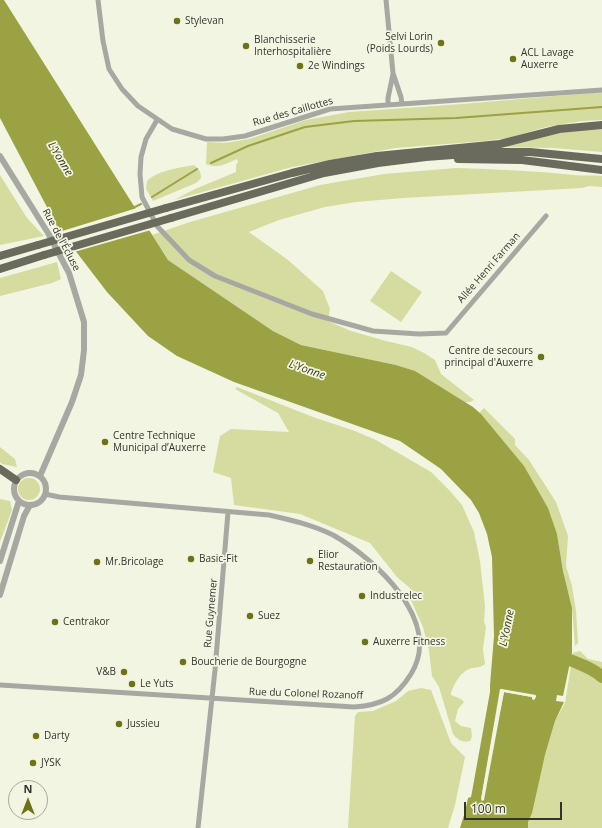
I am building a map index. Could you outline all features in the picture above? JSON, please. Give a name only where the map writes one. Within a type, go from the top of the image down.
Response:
[{"type":"main road","points":[[0,256],[166,208],[330,164],[377,156],[500,144],[559,129],[602,125]]},
{"type":"main road","points":[[441,150],[530,152],[602,159]]},
{"type":"main road","points":[[0,269],[324,173],[426,156],[493,152]]},
{"type":"main road","points":[[297,181],[379,167],[444,159],[522,160],[602,170]]},
{"type":"main road","points":[[0,469],[16,480]]},
{"type":"street","name":"Rue des Caillottes","points":[[98,0],[103,40],[109,69],[122,89],[138,106],[172,129],[206,139],[223,139],[245,136],[330,110],[602,90]]},
{"type":"street","points":[[386,0],[393,73],[402,104]]},
{"type":"street","points":[[388,105],[393,73]]},
{"type":"street","name":"Allée Henri Farman","points":[[157,120],[146,139],[141,156],[140,174],[142,197],[158,226],[189,260],[215,276],[312,314],[373,331],[419,334],[446,332],[546,216]]},
{"type":"street","name":"Rue de l'Écluse","points":[[0,156],[48,233],[69,275],[84,322],[84,350],[81,375],[72,402],[40,476]]},
{"type":"street","points":[[30,472],[40,476],[45,484],[45,494],[39,502],[30,505],[19,501],[14,493],[14,484],[16,480],[20,476],[30,472]]},
{"type":"street","points":[[45,494],[59,497],[228,512]]},
{"type":"street","points":[[0,560],[19,501]]},
{"type":"street","points":[[0,595],[27,510],[30,505]]},
{"type":"street","name":"Rue Guynemer","points":[[198,828],[212,698],[228,512]]},
{"type":"street","name":"Rue du Colonel Rozanoff","points":[[0,685],[354,707],[369,706],[382,701],[402,688],[414,669],[418,656],[420,640],[418,627],[410,610],[398,591],[380,571],[363,555],[344,542],[302,522],[269,515],[228,512]]},
{"type":"shaded area","points":[[602,92],[602,120],[582,121],[546,127],[508,138],[395,148],[292,167],[174,200],[195,189],[236,172],[236,165],[238,162],[237,159],[218,166],[206,164],[207,142],[224,143],[249,139],[306,120],[349,112]]},
{"type":"shaded area","points":[[602,127],[602,152],[553,148],[502,147],[553,133]]},
{"type":"shaded area","points":[[194,165],[199,170],[201,176],[196,183],[153,201],[146,189],[147,181],[157,174],[175,168]]},
{"type":"shaded area","points":[[456,168],[515,170],[602,176],[602,187],[589,186],[582,188],[356,202],[325,207],[279,220],[249,232],[288,260],[323,291],[330,309],[328,321],[351,331],[412,347],[424,353],[435,360],[441,374],[474,400],[470,402],[465,402],[414,371],[396,365],[301,345],[273,331],[168,260],[152,235],[190,222],[320,185],[384,174]]},
{"type":"shaded area","points":[[0,175],[27,218],[44,236],[0,245]]},
{"type":"shaded area","points":[[57,262],[61,279],[52,283],[0,296],[0,278]]},
{"type":"shaded area","points":[[391,271],[422,292],[401,322],[370,301]]},
{"type":"shaded area","points":[[237,387],[376,440],[431,472],[462,505],[474,532],[480,561],[485,606],[484,622],[486,627],[483,649],[485,664],[464,672],[456,681],[451,693],[451,695],[461,699],[464,702],[458,709],[455,721],[461,726],[471,728],[472,737],[470,741],[465,742],[460,740],[453,734],[439,687],[432,676],[429,650],[423,627],[410,598],[411,589],[397,577],[370,543],[300,514],[234,505],[231,478],[213,472],[220,436],[231,429],[289,432],[278,413],[235,389]]},
{"type":"shaded area","points":[[484,408],[515,439],[515,445],[529,460],[556,502],[568,536],[566,566],[572,586],[576,611],[578,643],[575,646],[572,608],[563,571],[557,534],[479,413]]},
{"type":"shaded area","points":[[0,447],[15,459],[17,467],[2,464],[0,462]]},
{"type":"shaded area","points":[[29,478],[37,481],[40,489],[37,497],[29,500],[21,497],[18,489],[21,481]]},
{"type":"shaded area","points":[[0,499],[10,501],[12,510],[0,542]]},
{"type":"shaded area","points":[[580,651],[588,659],[602,662],[602,828],[528,828],[528,822],[555,721],[565,703],[573,653]]},
{"type":"shaded area","points":[[421,688],[431,690],[451,743],[465,757],[455,805],[448,828],[348,828],[355,716],[358,712],[373,711],[396,701],[408,691]]},
{"type":"water","name":"L'Yonne","points":[[0,0],[4,0],[168,260],[273,331],[301,345],[396,365],[415,371],[473,407],[481,414],[524,466],[548,508],[557,534],[563,571],[572,608],[572,653],[563,696],[557,695],[556,701],[564,702],[555,721],[545,755],[532,813],[528,822],[528,828],[460,828],[468,798],[471,797],[490,692],[494,636],[492,557],[487,534],[479,513],[471,500],[441,469],[400,441],[234,382],[177,356],[148,336],[107,292],[58,228],[0,118]],"holes":[[[501,689],[536,695],[534,700],[532,697],[504,692],[481,800]]]},
{"type":"pier","points":[[137,208],[151,230],[74,252],[59,232]]},
{"type":"pier","points":[[500,689],[536,697],[534,700],[532,697],[504,692],[484,800],[482,801],[481,799]]},
{"type":"waterway","points":[[211,163],[248,146],[305,127],[354,121],[456,118],[602,107]]},
{"type":"waterway","points":[[152,197],[197,169]]},
{"type":"waterway","points":[[133,208],[141,204]]},
{"type":"waterway","points":[[557,654],[587,667],[602,677]]},
{"type":"place","name":"Stylevan","points":[[177,21]]},
{"type":"place","name":"Selvi Lorin (Poids Lourds)","points":[[441,43]]},
{"type":"place","name":"Blanchisserie Interhospitalière","points":[[246,46]]},
{"type":"place","name":"ACL Lavage Auxerre","points":[[513,59]]},
{"type":"place","name":"2e Windings","points":[[300,66]]},
{"type":"place","name":"Centre de secours principal d'Auxerre","points":[[541,357]]},
{"type":"place","name":"Centre Technique Municipal d’Auxerre","points":[[105,442]]},
{"type":"place","name":"Basic-Fit","points":[[191,559]]},
{"type":"place","name":"Elior Restauration","points":[[310,561]]},
{"type":"place","name":"Mr.Bricolage","points":[[97,562]]},
{"type":"place","name":"Industrelec","points":[[362,596]]},
{"type":"place","name":"Suez","points":[[250,616]]},
{"type":"place","name":"Centrakor","points":[[55,622]]},
{"type":"place","name":"Auxerre Fitness","points":[[365,642]]},
{"type":"place","name":"Boucherie de Bourgogne","points":[[183,662]]},
{"type":"place","name":"V&B","points":[[124,672]]},
{"type":"place","name":"Le Yuts","points":[[132,684]]},
{"type":"place","name":"Jussieu","points":[[119,724]]},
{"type":"place","name":"Darty","points":[[36,736]]},
{"type":"place","name":"JYSK","points":[[33,763]]}]
